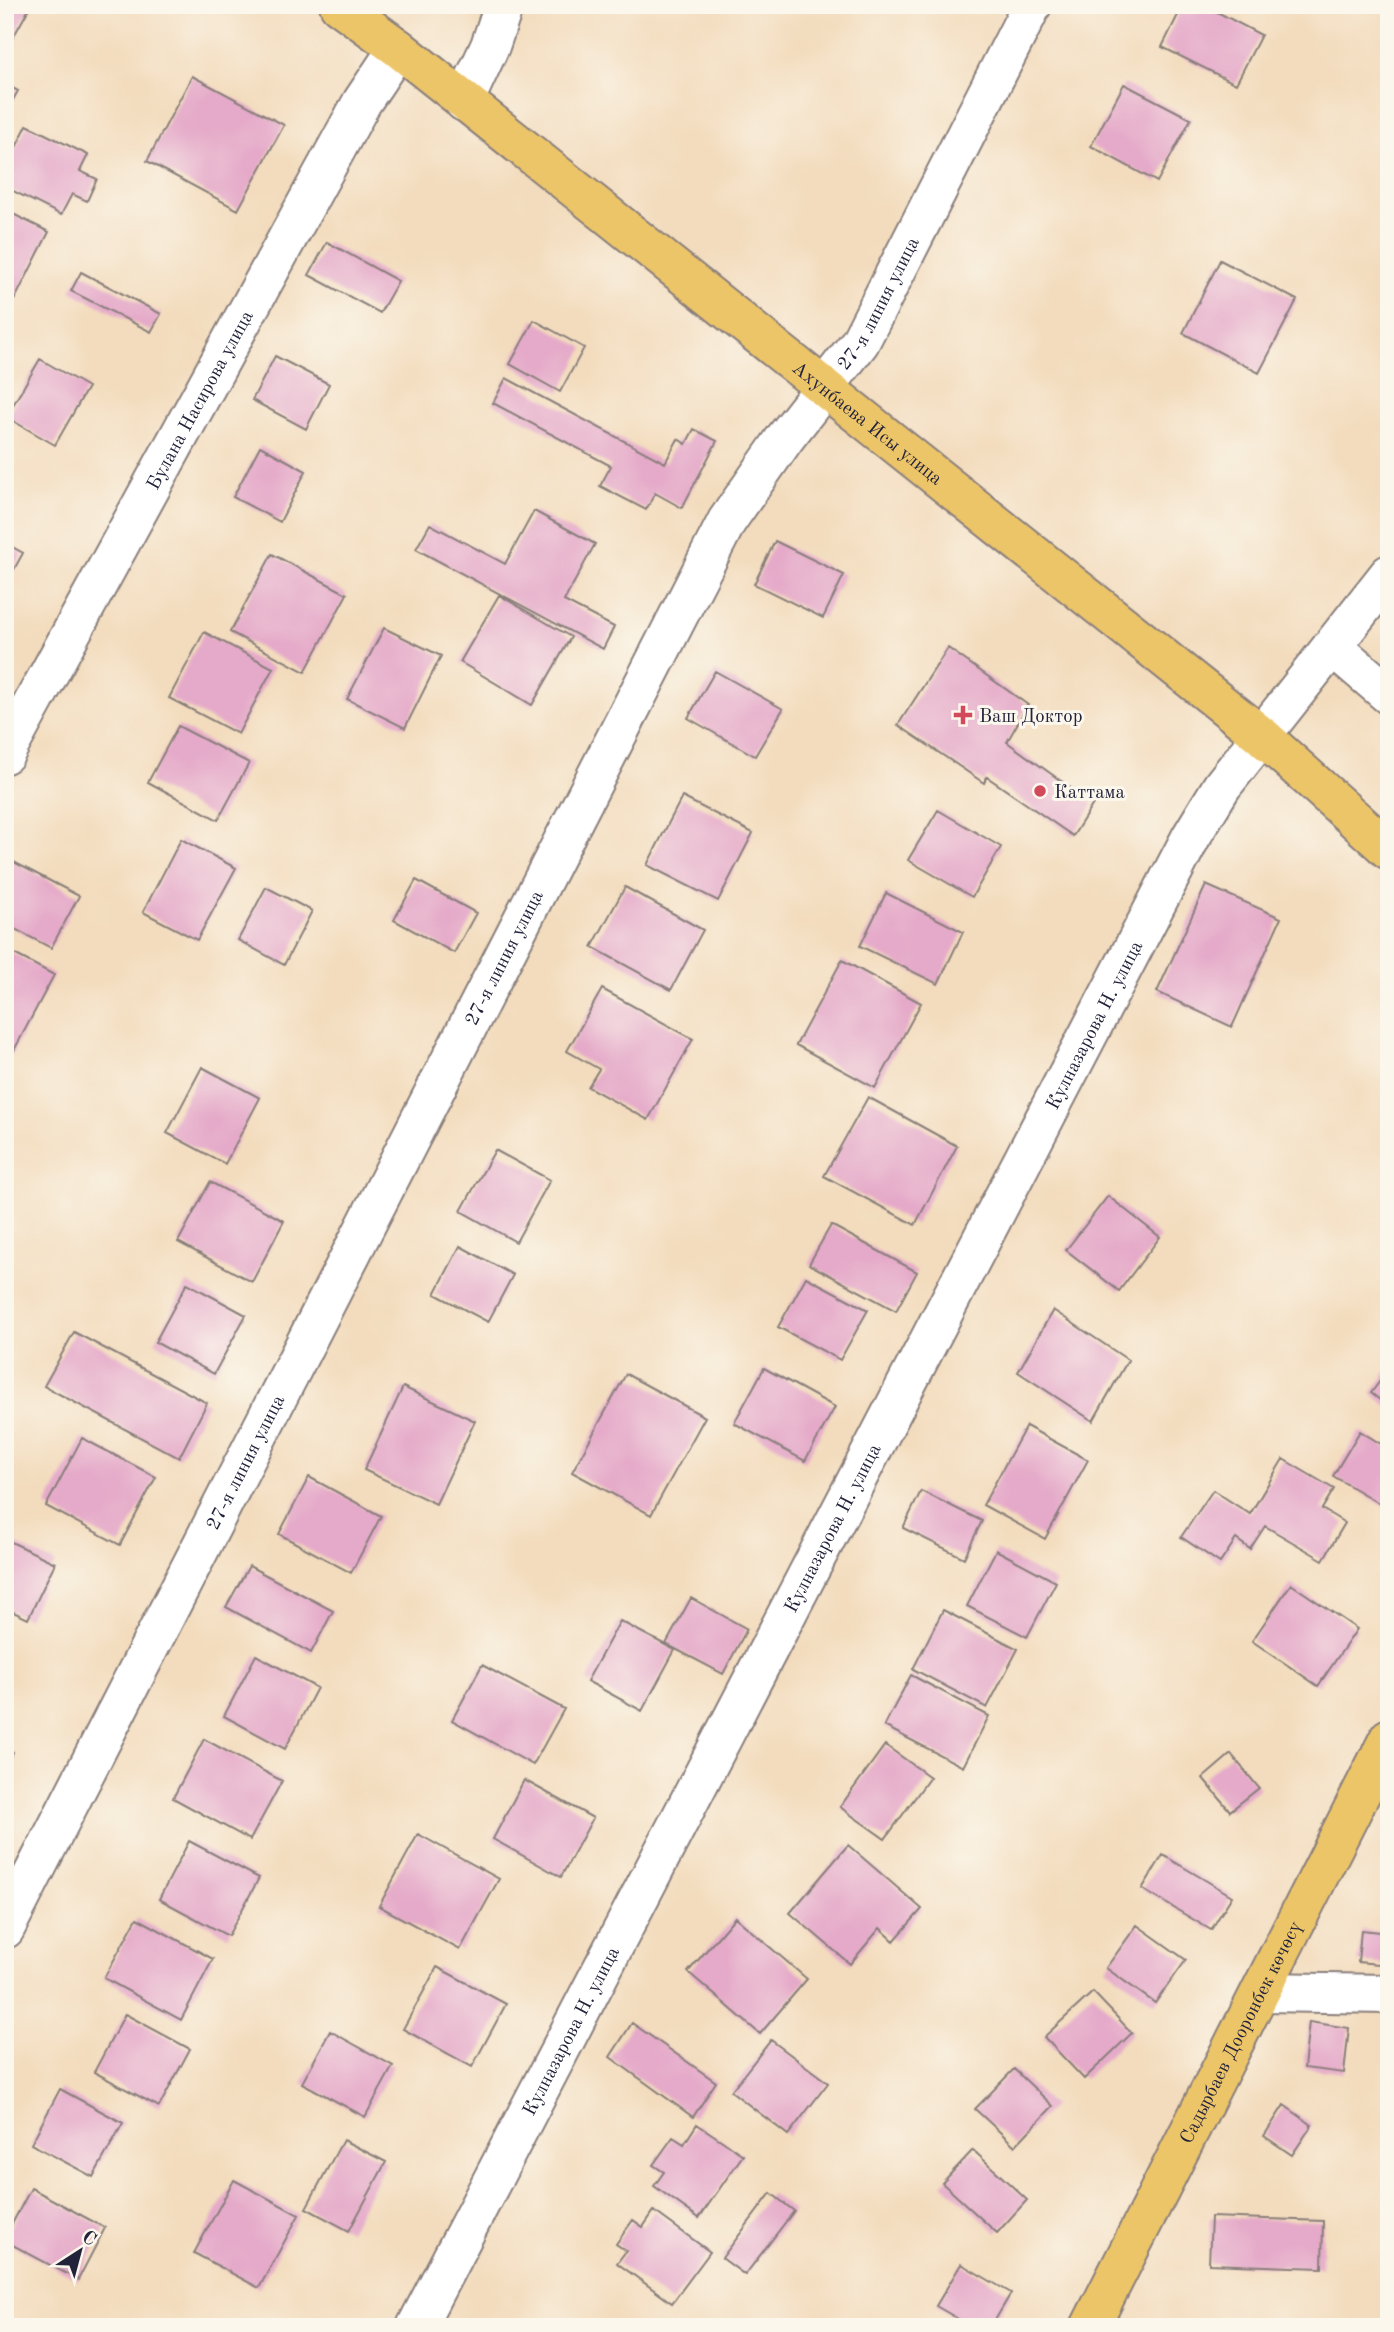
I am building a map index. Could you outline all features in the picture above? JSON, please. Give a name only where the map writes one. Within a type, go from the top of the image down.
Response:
[{"type":"main road","name":"Ахунбаева Исы улица","points":[[339,5],[398,48],[1262,736],[1389,850]]},
{"type":"main road","name":"Садырбаев Дооронбек көчөсү","points":[[1090,2327],[1387,1745]]},
{"type":"street","points":[[464,102],[490,46],[504,5]]},
{"type":"street","name":"27-я линия улица","points":[[5,1929],[727,521],[785,438],[860,342],[1032,5]]},
{"type":"street","name":"Булана Насирова улица","points":[[5,754],[362,102],[398,48]]},
{"type":"street","name":"Кулназарова Н. улица","points":[[416,2327],[1191,836],[1222,786],[1386,584]]},
{"type":"street","points":[[1333,647],[1389,695]]},
{"type":"street","points":[[1261,1992],[1389,1994]]},
{"type":"building","points":[[5,5],[31,5],[5,52]]},
{"type":"building","points":[[1183,5],[1204,5],[1261,35],[1236,84],[1162,47]]},
{"type":"building","points":[[192,76],[284,125],[238,210],[147,161]]},
{"type":"building","points":[[5,84],[18,91],[5,114]]},
{"type":"building","points":[[1124,84],[1191,119],[1157,182],[1091,146]]},
{"type":"building","points":[[27,125],[88,155],[80,171],[97,179],[87,201],[72,194],[61,215],[5,187],[5,169]]},
{"type":"building","points":[[5,210],[49,232],[15,299],[5,294]]},
{"type":"building","points":[[327,242],[398,281],[380,313],[309,275]]},
{"type":"building","points":[[1220,260],[1297,300],[1259,373],[1183,333]]},
{"type":"building","points":[[81,272],[161,314],[151,332],[71,291]]},
{"type":"building","points":[[534,320],[584,348],[560,392],[510,364]]},
{"type":"building","points":[[275,356],[329,384],[306,429],[252,400]]},
{"type":"building","points":[[40,359],[88,387],[55,445],[6,417]]},
{"type":"building","points":[[506,378],[665,463],[678,439],[686,444],[694,429],[717,441],[682,508],[655,493],[646,510],[600,486],[611,466],[493,403]]},
{"type":"building","points":[[260,446],[306,471],[280,522],[233,497]]},
{"type":"building","points":[[534,511],[595,544],[564,601],[614,627],[603,649],[416,549],[430,524],[505,564]]},
{"type":"building","points":[[775,541],[844,575],[823,618],[754,584]]},
{"type":"building","points":[[5,543],[23,553],[5,586]]},
{"type":"building","points":[[272,554],[347,594],[305,672],[230,632]]},
{"type":"building","points":[[499,595],[571,637],[532,705],[460,662]]},
{"type":"building","points":[[384,628],[441,656],[405,728],[347,699]]},
{"type":"building","points":[[204,632],[273,668],[238,734],[169,698]]},
{"type":"building","name":"Ваш Доктор","points":[[948,648],[1028,705],[1007,742],[1093,804],[1073,836],[987,777],[984,783],[898,725]]},
{"type":"building","points":[[715,671],[783,709],[755,756],[688,718]]},
{"type":"building","points":[[178,726],[249,763],[218,820],[148,782]]},
{"type":"building","points":[[682,797],[753,833],[718,901],[647,865]]},
{"type":"building","points":[[938,810],[1001,847],[972,897],[908,860]]},
{"type":"building","points":[[181,839],[236,868],[197,940],[143,912]]},
{"type":"building","points":[[6,858],[79,896],[51,948],[5,924]]},
{"type":"building","points":[[416,880],[476,913],[454,953],[394,920]]},
{"type":"building","points":[[1206,885],[1281,918],[1232,1027],[1157,992]]},
{"type":"building","points":[[266,887],[312,911],[284,965],[238,940]]},
{"type":"building","points":[[625,887],[703,930],[671,990],[592,947]]},
{"type":"building","points":[[886,893],[963,932],[938,984],[860,946]]},
{"type":"building","points":[[5,949],[54,975],[11,1056],[5,1053]]},
{"type":"building","points":[[842,960],[921,1003],[875,1088],[796,1045]]},
{"type":"building","points":[[602,989],[693,1039],[648,1120],[588,1087],[599,1069],[567,1051]]},
{"type":"building","points":[[202,1067],[260,1098],[225,1164],[167,1133]]},
{"type":"building","points":[[868,1097],[957,1146],[915,1225],[824,1176]]},
{"type":"building","points":[[495,1150],[550,1180],[516,1242],[461,1211]]},
{"type":"building","points":[[210,1182],[284,1221],[252,1282],[178,1242]]},
{"type":"building","points":[[1108,1196],[1160,1237],[1119,1291],[1066,1250]]},
{"type":"building","points":[[831,1225],[917,1272],[896,1311],[809,1264]]},
{"type":"building","points":[[460,1246],[513,1275],[488,1322],[435,1294]]},
{"type":"building","points":[[806,1277],[868,1310],[840,1360],[778,1327]]},
{"type":"building","points":[[187,1283],[246,1315],[214,1374],[155,1342]]},
{"type":"building","points":[[1053,1310],[1128,1360],[1093,1421],[1018,1372]]},
{"type":"building","points":[[74,1332],[207,1403],[179,1458],[44,1386]]},
{"type":"building","points":[[764,1368],[835,1407],[805,1461],[734,1423]]},
{"type":"building","points":[[1389,1369],[1389,1407],[1371,1393]]},
{"type":"building","points":[[626,1374],[705,1417],[651,1515],[572,1472]]},
{"type":"building","points":[[403,1387],[475,1421],[436,1504],[364,1470]]},
{"type":"building","points":[[1026,1426],[1088,1460],[1045,1539],[983,1505]]},
{"type":"building","points":[[1360,1431],[1389,1449],[1389,1509],[1333,1476]]},
{"type":"building","points":[[82,1438],[156,1477],[120,1545],[46,1506]]},
{"type":"building","points":[[1283,1459],[1334,1489],[1322,1509],[1345,1523],[1323,1560],[1265,1526],[1250,1549],[1236,1539],[1220,1563],[1181,1537],[1213,1490],[1250,1514]]},
{"type":"building","points":[[309,1477],[381,1516],[351,1573],[279,1534]]},
{"type":"building","points":[[921,1491],[982,1521],[964,1558],[903,1528]]},
{"type":"building","points":[[5,1539],[55,1563],[28,1619],[5,1608]]},
{"type":"building","points":[[996,1550],[1056,1582],[1027,1637],[967,1606]]},
{"type":"building","points":[[249,1566],[333,1611],[311,1653],[226,1607]]},
{"type":"building","points":[[1291,1584],[1357,1629],[1318,1686],[1252,1641]]},
{"type":"building","points":[[691,1598],[747,1629],[723,1674],[666,1644]]},
{"type":"building","points":[[943,1610],[1018,1649],[987,1708],[913,1669]]},
{"type":"building","points":[[620,1621],[675,1650],[642,1711],[587,1681]]},
{"type":"building","points":[[256,1655],[317,1688],[285,1749],[224,1716]]},
{"type":"building","points":[[482,1665],[564,1709],[533,1765],[452,1720]]},
{"type":"building","points":[[911,1675],[989,1716],[963,1767],[884,1726]]},
{"type":"building","points":[[204,1739],[282,1781],[250,1840],[173,1798]]},
{"type":"building","points":[[885,1745],[930,1777],[885,1839],[840,1807]]},
{"type":"building","points":[[5,1747],[13,1752],[5,1767]]},
{"type":"building","points":[[1231,1754],[1259,1788],[1230,1811],[1203,1778]]},
{"type":"building","points":[[524,1780],[593,1818],[561,1877],[493,1839]]},
{"type":"building","points":[[418,1834],[499,1879],[460,1950],[379,1906]]},
{"type":"building","points":[[189,1841],[259,1878],[228,1936],[159,1899]]},
{"type":"building","points":[[848,1845],[922,1909],[894,1941],[880,1928],[850,1964],[790,1913]]},
{"type":"building","points":[[1163,1855],[1232,1896],[1211,1930],[1142,1889]]},
{"type":"building","points":[[735,1917],[807,1979],[760,2034],[688,1972]]},
{"type":"building","points":[[137,1918],[213,1959],[181,2020],[104,1978]]},
{"type":"building","points":[[1137,1925],[1186,1960],[1155,2003],[1106,1968]]},
{"type":"building","points":[[1361,1930],[1389,1933],[1389,1965],[1358,1962]]},
{"type":"building","points":[[437,1967],[506,2004],[472,2067],[403,2029]]},
{"type":"building","points":[[1093,1992],[1132,2033],[1084,2079],[1044,2037]]},
{"type":"building","points":[[125,2014],[190,2049],[159,2107],[94,2072]]},
{"type":"building","points":[[1309,2022],[1349,2028],[1344,2073],[1304,2068]]},
{"type":"building","points":[[632,2023],[716,2082],[693,2117],[610,2057]]},
{"type":"building","points":[[330,2031],[393,2066],[365,2117],[302,2083]]},
{"type":"building","points":[[771,2040],[828,2083],[788,2135],[731,2091]]},
{"type":"building","points":[[1014,2069],[1053,2106],[1015,2146],[975,2109]]},
{"type":"building","points":[[60,2089],[123,2123],[93,2177],[31,2144]]},
{"type":"building","points":[[1284,2105],[1312,2125],[1292,2155],[1264,2136]]},
{"type":"building","points":[[697,2124],[743,2155],[699,2218],[654,2186],[664,2172],[653,2165],[673,2137],[684,2144]]},
{"type":"building","points":[[343,2140],[386,2162],[349,2231],[306,2208]]},
{"type":"building","points":[[973,2150],[1027,2200],[997,2233],[942,2183]]},
{"type":"building","points":[[234,2180],[299,2215],[259,2288],[194,2253]]},
{"type":"building","points":[[31,2188],[105,2228],[78,2280],[5,2241]]},
{"type":"building","points":[[771,2193],[794,2211],[745,2275],[722,2258]]},
{"type":"building","points":[[654,2211],[710,2252],[672,2303],[617,2263],[626,2251],[616,2244],[633,2220],[643,2227]]},
{"type":"building","points":[[1211,2217],[1323,2221],[1322,2268],[1209,2264]]},
{"type":"building","points":[[961,2264],[1011,2293],[991,2327],[972,2327],[936,2306]]},
{"type":"place","name":"Ваш Доктор","points":[[963,715]]},
{"type":"place","name":"Каттама","points":[[1040,791]]}]
